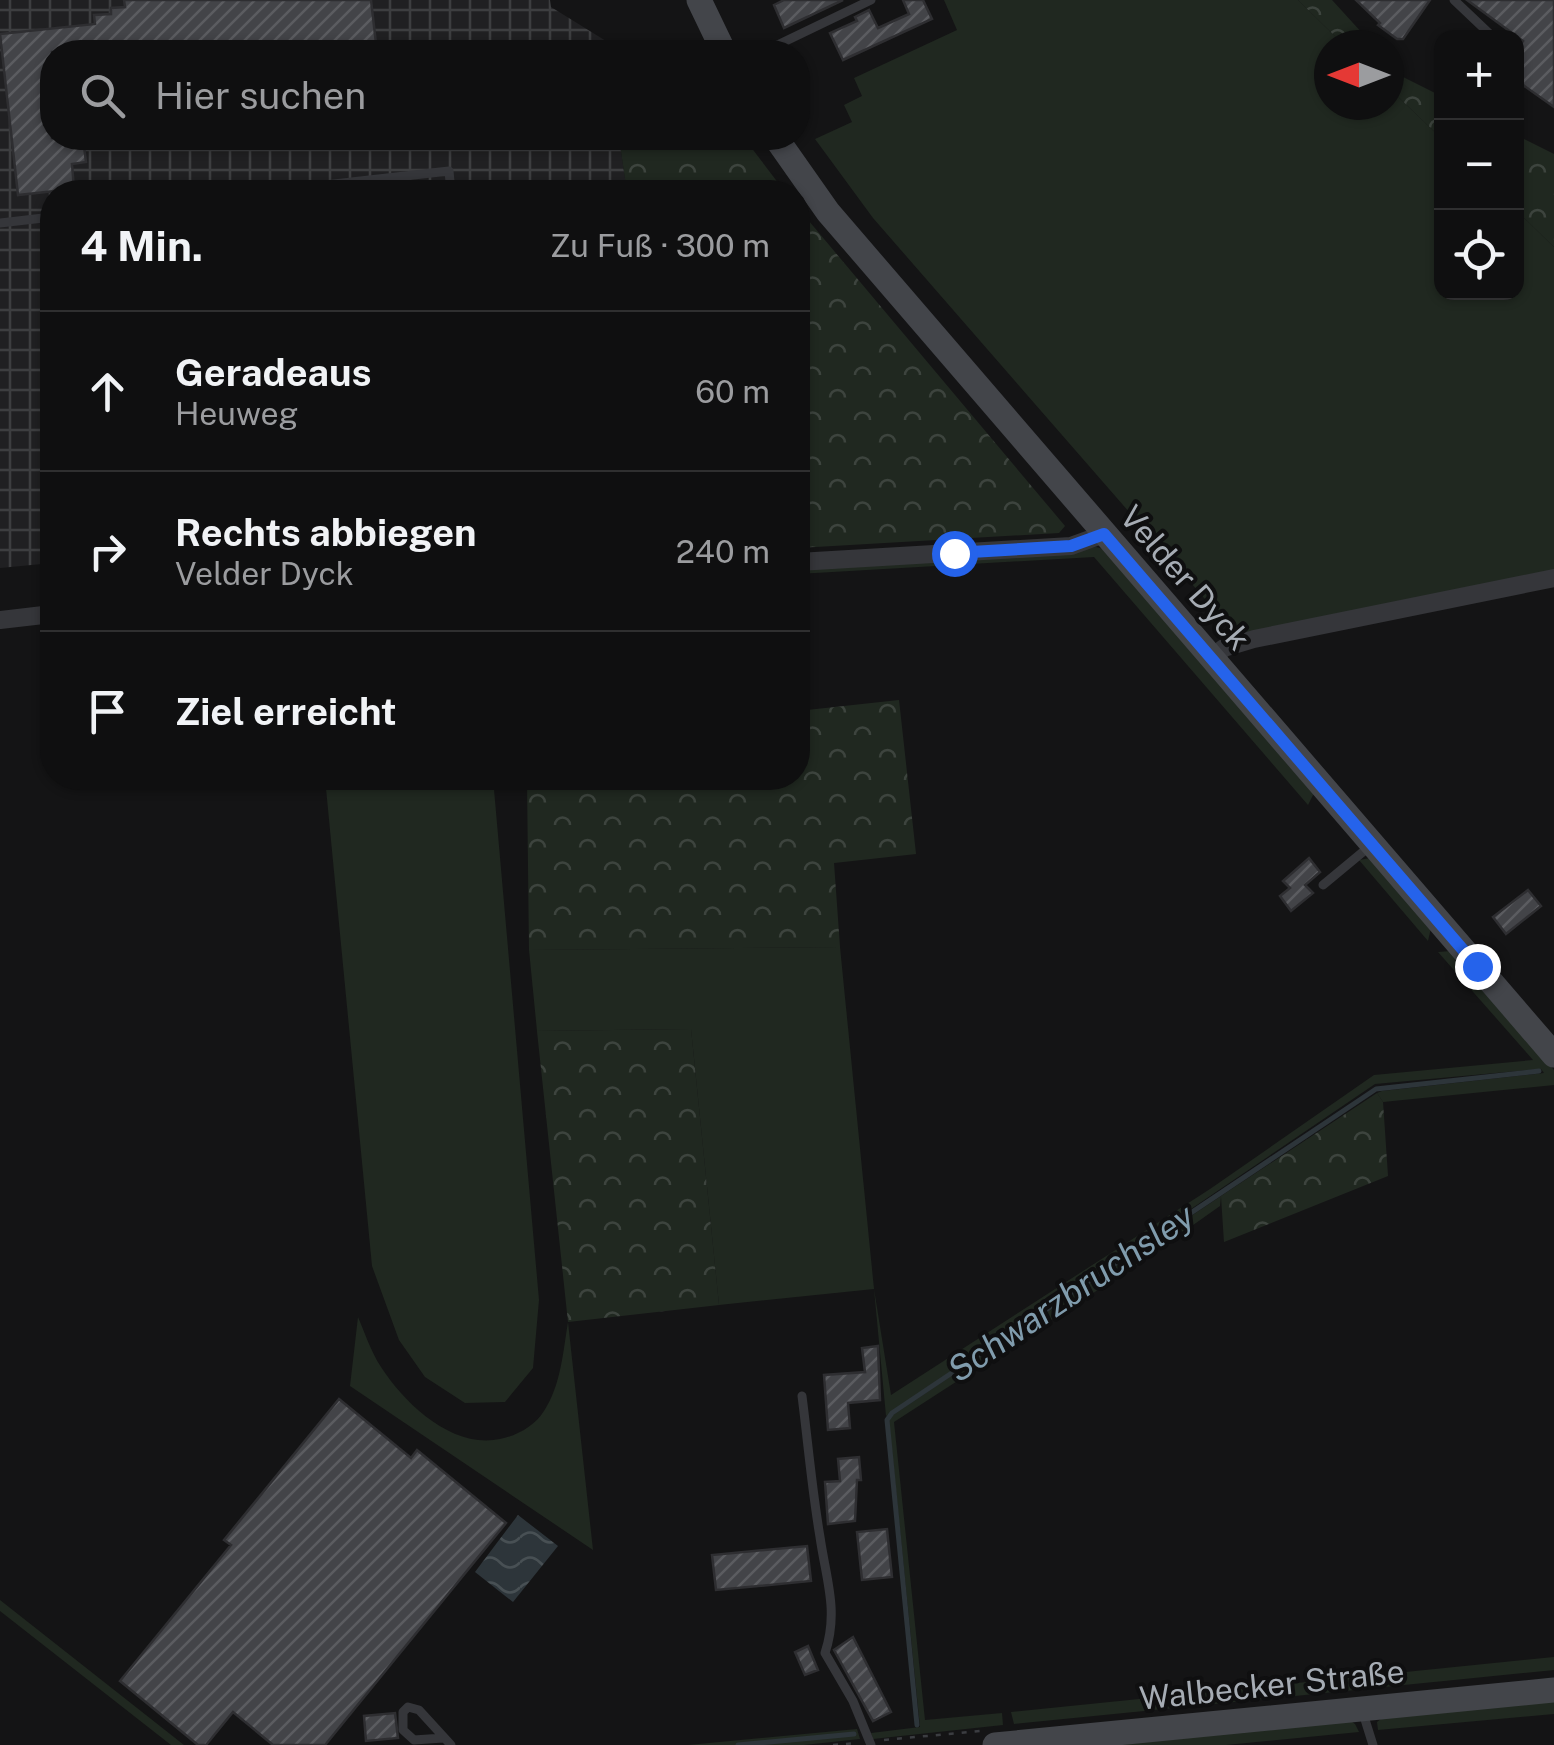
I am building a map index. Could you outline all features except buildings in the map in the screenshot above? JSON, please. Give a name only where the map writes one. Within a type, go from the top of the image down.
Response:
[{"type":"main road","points":[[698,0],[718,40]]},
{"type":"main road","name":"Velder Dyck","points":[[784,150],[806,180]]},
{"type":"main road","name":"Velder Dyck","points":[[810,186],[1554,1055]]},
{"type":"main road","name":"Walbecker Straße","points":[[995,1745],[1554,1690]]},
{"type":"street","points":[[810,561],[1071,546],[1104,534]]},
{"type":"street","points":[[1211,658],[1224,648],[1254,639],[1554,578]]},
{"type":"street","points":[[0,620],[40,615]]},
{"type":"lane","points":[[787,40],[871,0]]},
{"type":"lane","points":[[1454,0],[1486,30]]},
{"type":"lane","points":[[369,180],[449,171],[450,180]]},
{"type":"lane","points":[[0,222],[40,217]]},
{"type":"lane","points":[[1324,885],[1372,844]]},
{"type":"lane","points":[[802,1396],[832,1604],[832,1630],[825,1653],[853,1701],[870,1745]]},
{"type":"lane","points":[[408,1707],[419,1710],[447,1741],[414,1740],[403,1730],[404,1712],[408,1707]]},
{"type":"lane","points":[[1362,1710],[1373,1745]]},
{"type":"shaded area","points":[[0,0],[550,0],[551,7],[604,40],[40,40],[40,150],[621,150],[625,180],[40,180],[40,564],[0,568]]},
{"type":"green space","points":[[944,0],[1298,0],[1329,30],[1314,30],[1314,120],[1404,120],[1404,102],[1434,131],[1434,300],[1524,300],[1524,218],[1554,247],[1554,573],[1238,637],[873,218],[815,139],[852,122],[844,105],[862,96],[854,78],[957,30]]},
{"type":"green space","points":[[1298,0],[1332,0],[1359,30],[1329,30]]},
{"type":"green space","points":[[1404,78],[1434,92],[1434,131],[1404,102]]},
{"type":"green space","points":[[1524,139],[1554,154],[1554,247],[1524,218]]},
{"type":"green space","points":[[621,150],[753,150],[776,180],[625,180]]},
{"type":"green space","points":[[810,222],[1065,526],[1059,533],[810,547]]},
{"type":"green space","points":[[1104,549],[1314,793],[1308,805],[1094,557],[810,573],[810,565]]},
{"type":"green space","points":[[899,700],[916,854],[834,863],[840,947],[529,950],[527,790],[810,790],[810,710]]},
{"type":"green space","points":[[326,790],[494,790],[539,1300],[533,1368],[505,1402],[465,1403],[425,1377],[399,1340],[372,1266]]},
{"type":"green space","points":[[1370,858],[1431,928],[1428,941],[1359,860]]},
{"type":"green space","points":[[840,947],[874,1289],[719,1305],[691,1029],[537,1031],[529,950]]},
{"type":"green space","points":[[1451,951],[1554,1070],[1554,1085],[1383,1102],[1377,1093],[1382,1091],[1544,1073],[1541,1069],[1375,1084],[886,1416],[874,1289],[891,1395],[1210,1189],[1374,1075],[1533,1060],[1438,952]]},
{"type":"green space","points":[[691,1029],[719,1305],[568,1322],[537,1031]]},
{"type":"green space","points":[[1377,1093],[1383,1102],[1388,1176],[1224,1242],[1221,1196]]},
{"type":"green space","points":[[1221,1196],[1220,1206],[1138,1264],[894,1422],[925,1720],[1002,1713],[1003,1725],[873,1739],[871,1733],[920,1727],[889,1421]]},
{"type":"green space","points":[[358,1317],[377,1361],[417,1409],[448,1430],[482,1440],[512,1435],[540,1416],[558,1379],[568,1322],[593,1550],[350,1386]]},
{"type":"green space","points":[[0,1600],[184,1745],[171,1745],[0,1611]]},
{"type":"green space","points":[[1554,1657],[1554,1670],[1014,1724],[1011,1712]]},
{"type":"green space","points":[[1554,1699],[1554,1714],[1378,1730],[1377,1722],[1387,1714]]},
{"type":"green space","points":[[1348,1719],[1359,1732],[1226,1745],[1088,1745]]},
{"type":"green space","points":[[857,1729],[860,1739],[804,1745],[688,1745]]},
{"type":"water","points":[[518,1515],[558,1546],[513,1602],[475,1572]]},
{"type":"waterway","name":"Schwarzbruchsley","points":[[917,1725],[887,1420],[892,1413],[1376,1089],[1539,1071]]},
{"type":"waterway","name":"Schwarzbruchsley","points":[[738,1745],[854,1734]]},
{"type":"route","points":[[954,553],[1071,546],[1104,534],[1477,966]]}]
